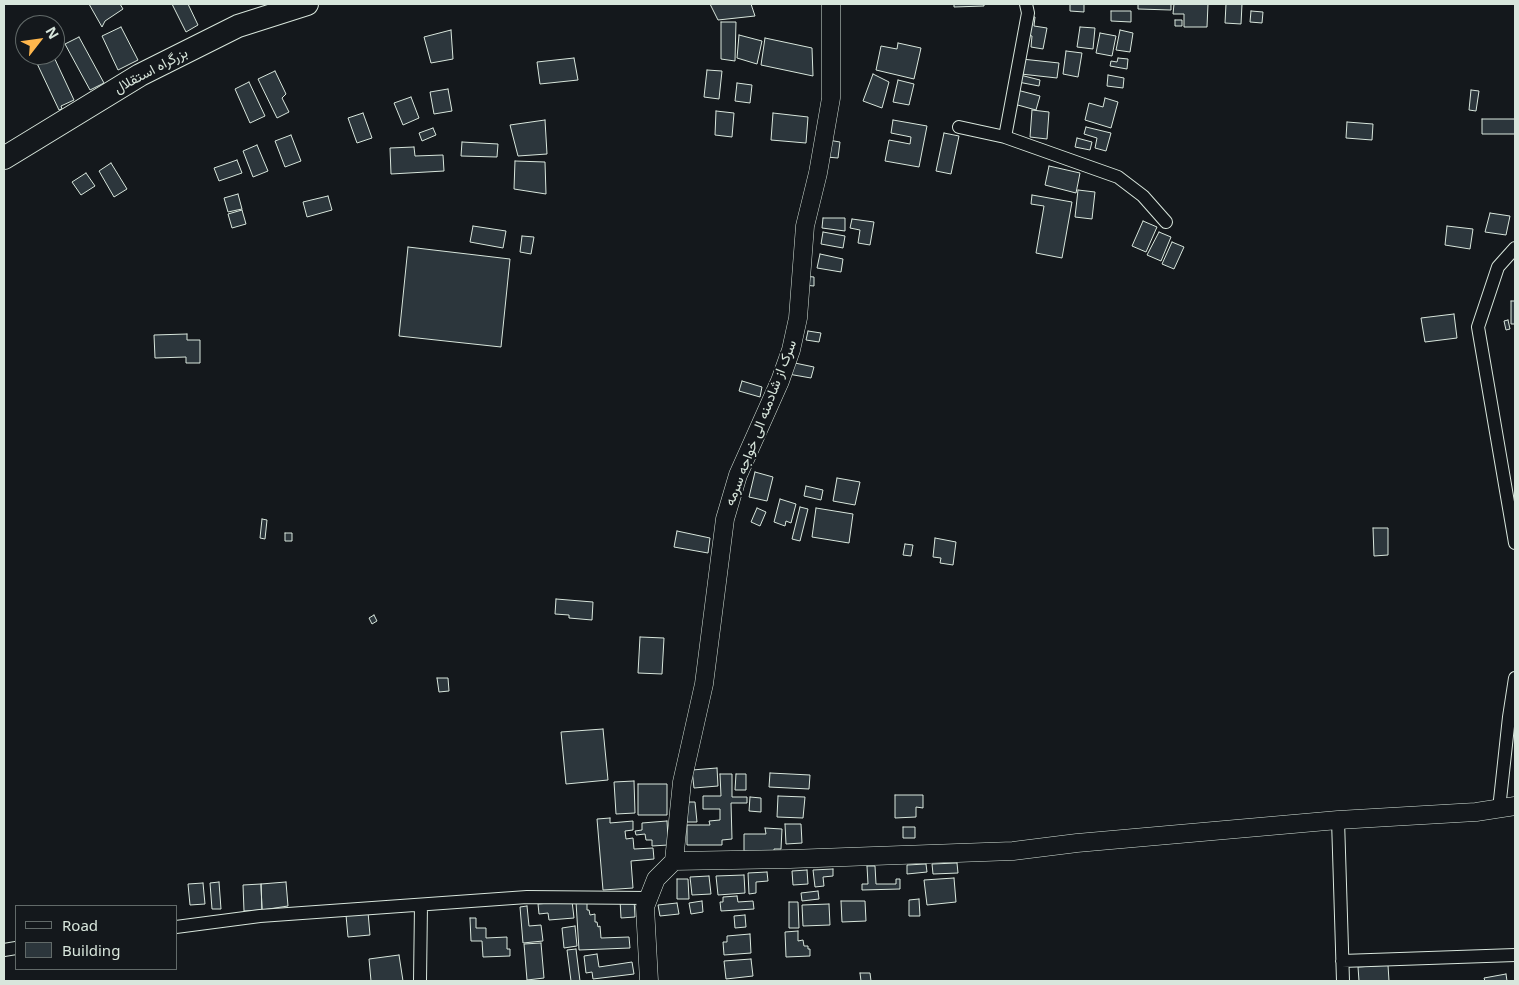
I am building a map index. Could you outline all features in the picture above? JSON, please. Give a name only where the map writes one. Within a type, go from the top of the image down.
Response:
[{"type":"highway","name":"بزرگراه استقلال","points":[[4,158],[140,75],[238,26],[307,4]]},
{"type":"street","name":"سرک از شادمنه الی خواجه سرمه","points":[[674,861],[682,782],[704,684],[725,519],[738,475],[780,381],[791,350],[798,318],[805,226],[818,173],[832,98],[830,4]]},
{"type":"street","points":[[1005,137],[1028,13],[1026,4]]},
{"type":"street","points":[[959,127],[1005,137],[1118,177],[1143,196],[1166,222]]},
{"type":"street","points":[[1515,248],[1498,268],[1478,327],[1515,542]]},
{"type":"street","points":[[649,981],[645,907],[656,879],[674,861],[790,860],[1013,851],[1077,843],[1338,820],[1476,812],[1507,807],[1509,718],[1515,678]]},
{"type":"street","points":[[1338,820],[1342,981]]},
{"type":"street","points":[[178,927],[260,916],[527,897],[648,898]]},
{"type":"street","points":[[420,981],[421,905]]},
{"type":"street","points":[[1342,961],[1515,955]]},
{"type":"building","points":[[89,4],[120,4],[123,9],[105,21],[102,27]]},
{"type":"building","points":[[172,4],[188,4],[198,25],[186,32]]},
{"type":"building","points":[[710,4],[751,4],[755,16],[718,20]]},
{"type":"building","points":[[954,4],[984,4],[984,6],[954,7]]},
{"type":"building","points":[[1070,4],[1084,4],[1084,12],[1070,11]]},
{"type":"building","points":[[1138,4],[1171,4],[1171,10],[1138,9]]},
{"type":"building","points":[[1174,4],[1208,4],[1207,27],[1184,27],[1184,14],[1173,14]]},
{"type":"building","points":[[1226,4],[1242,4],[1241,24],[1225,23]]},
{"type":"building","points":[[1111,11],[1131,11],[1131,22],[1111,21]]},
{"type":"building","points":[[1251,11],[1263,12],[1262,23],[1250,22]]},
{"type":"building","points":[[1028,16],[1035,17],[1034,26],[1047,28],[1043,49],[1031,47],[1032,36],[1025,34]]},
{"type":"building","points":[[1175,20],[1182,20],[1182,26],[1175,26]]},
{"type":"building","points":[[721,22],[736,22],[735,61],[721,59]]},
{"type":"building","points":[[121,27],[138,60],[118,70],[102,36]]},
{"type":"building","points":[[1080,27],[1095,28],[1093,49],[1077,47]]},
{"type":"building","points":[[451,30],[453,59],[431,63],[424,37]]},
{"type":"building","points":[[1120,30],[1133,33],[1130,52],[1116,50]]},
{"type":"building","points":[[1100,33],[1116,36],[1112,56],[1096,53]]},
{"type":"building","points":[[739,35],[762,41],[757,64],[737,58]]},
{"type":"building","points":[[79,37],[104,83],[90,90],[65,44]]},
{"type":"building","points":[[765,38],[812,48],[813,76],[761,65]]},
{"type":"building","points":[[898,43],[921,48],[914,79],[876,70],[881,46],[897,49]]},
{"type":"building","points":[[1066,51],[1082,53],[1078,77],[1063,74]]},
{"type":"building","points":[[574,58],[578,80],[540,84],[537,62]]},
{"type":"building","points":[[1118,58],[1128,59],[1127,69],[1110,66],[1111,61],[1117,62]]},
{"type":"building","points":[[1022,59],[1059,63],[1057,78],[1021,74]]},
{"type":"building","points":[[38,65],[58,65],[74,100],[61,106],[62,109],[59,110]]},
{"type":"building","points":[[707,70],[722,71],[719,99],[704,97]]},
{"type":"building","points":[[275,71],[286,94],[282,98],[289,112],[277,118],[258,79]]},
{"type":"building","points":[[873,74],[889,82],[882,108],[863,101]]},
{"type":"building","points":[[1020,75],[1040,80],[1039,86],[1018,82]]},
{"type":"building","points":[[1108,75],[1124,78],[1123,88],[1107,86]]},
{"type":"building","points":[[898,80],[914,84],[909,105],[893,102]]},
{"type":"building","points":[[249,82],[265,116],[250,123],[235,89]]},
{"type":"building","points":[[737,83],[752,85],[750,103],[735,101]]},
{"type":"building","points":[[448,89],[452,111],[434,114],[430,92]]},
{"type":"building","points":[[1017,90],[1040,96],[1036,110],[1014,104]]},
{"type":"building","points":[[1471,90],[1479,91],[1476,111],[1469,110]]},
{"type":"building","points":[[411,97],[419,118],[403,125],[394,103]]},
{"type":"building","points":[[1105,98],[1118,102],[1111,128],[1085,120],[1089,103],[1103,107]]},
{"type":"building","points":[[1032,110],[1049,112],[1047,139],[1030,137]]},
{"type":"building","points":[[716,111],[734,113],[732,137],[715,135]]},
{"type":"building","points":[[363,113],[372,138],[357,143],[348,118]]},
{"type":"building","points":[[773,113],[808,117],[806,143],[771,140]]},
{"type":"building","points":[[1482,119],[1515,119],[1515,134],[1482,134]]},
{"type":"building","points":[[545,120],[547,154],[518,156],[510,125]]},
{"type":"building","points":[[893,120],[927,126],[919,167],[885,161],[889,140],[910,144],[911,137],[891,133]]},
{"type":"building","points":[[1347,122],[1373,124],[1372,140],[1346,138]]},
{"type":"building","points":[[1086,127],[1111,133],[1106,151],[1095,148],[1097,138],[1084,134]]},
{"type":"building","points":[[433,128],[436,135],[422,141],[419,133]]},
{"type":"building","points":[[944,133],[959,136],[951,174],[936,171]]},
{"type":"building","points":[[291,135],[301,161],[285,167],[275,141]]},
{"type":"building","points":[[1077,138],[1092,142],[1090,150],[1075,147]]},
{"type":"building","points":[[828,140],[840,142],[838,158],[826,157]]},
{"type":"building","points":[[462,142],[498,144],[497,157],[461,156]]},
{"type":"building","points":[[257,145],[268,171],[253,177],[243,151]]},
{"type":"building","points":[[414,147],[415,156],[443,155],[444,171],[391,174],[390,148]]},
{"type":"building","points":[[237,160],[242,173],[219,181],[214,168]]},
{"type":"building","points":[[515,161],[545,162],[546,194],[514,189]]},
{"type":"building","points":[[111,163],[127,189],[114,197],[99,171]]},
{"type":"building","points":[[1049,166],[1080,173],[1076,193],[1045,185]]},
{"type":"building","points":[[86,173],[95,186],[81,195],[72,182]]},
{"type":"building","points":[[1078,190],[1095,192],[1092,219],[1075,217]]},
{"type":"building","points":[[238,194],[242,209],[228,212],[224,198]]},
{"type":"building","points":[[1032,195],[1072,202],[1062,258],[1036,253],[1044,206],[1031,204]]},
{"type":"building","points":[[328,196],[332,210],[307,217],[303,202]]},
{"type":"building","points":[[242,210],[246,224],[232,228],[228,214]]},
{"type":"building","points":[[1490,213],[1510,216],[1506,235],[1485,232]]},
{"type":"building","points":[[823,218],[845,218],[845,231],[822,228]]},
{"type":"building","points":[[852,219],[874,222],[870,245],[858,243],[860,230],[850,228]]},
{"type":"building","points":[[1143,221],[1157,227],[1146,252],[1132,246]]},
{"type":"building","points":[[473,226],[506,231],[503,248],[470,242]]},
{"type":"building","points":[[1447,226],[1473,229],[1470,249],[1445,245]]},
{"type":"building","points":[[823,232],[845,236],[843,248],[821,244]]},
{"type":"building","points":[[1159,232],[1171,237],[1161,261],[1147,255]]},
{"type":"building","points":[[522,236],[534,237],[531,254],[520,252]]},
{"type":"building","points":[[1172,242],[1184,247],[1174,269],[1162,264]]},
{"type":"building","points":[[408,247],[510,259],[501,347],[399,336]]},
{"type":"building","points":[[820,254],[843,259],[841,272],[817,268]]},
{"type":"building","points":[[803,276],[814,277],[814,286],[803,285]]},
{"type":"building","points":[[1511,301],[1515,301],[1515,324],[1511,324]]},
{"type":"building","points":[[1454,314],[1457,338],[1425,342],[1421,318]]},
{"type":"building","points":[[1508,320],[1510,329],[1506,330],[1504,321]]},
{"type":"building","points":[[808,331],[821,333],[819,342],[806,340]]},
{"type":"building","points":[[187,334],[187,340],[200,340],[200,363],[186,363],[186,357],[155,358],[154,335]]},
{"type":"building","points":[[790,362],[814,367],[811,378],[788,374]]},
{"type":"building","points":[[742,381],[762,387],[760,397],[739,391]]},
{"type":"building","points":[[755,472],[773,477],[767,501],[749,497]]},
{"type":"building","points":[[837,478],[860,482],[855,505],[833,501]]},
{"type":"building","points":[[806,486],[823,490],[821,500],[804,496]]},
{"type":"building","points":[[780,499],[796,504],[791,523],[786,521],[785,526],[774,522]]},
{"type":"building","points":[[800,507],[808,509],[800,541],[792,539]]},
{"type":"building","points":[[757,508],[766,512],[760,526],[751,522]]},
{"type":"building","points":[[816,508],[853,514],[849,543],[812,537]]},
{"type":"building","points":[[262,519],[267,520],[265,539],[260,538]]},
{"type":"building","points":[[1373,528],[1388,528],[1388,555],[1374,556]]},
{"type":"building","points":[[677,531],[710,538],[708,553],[674,547]]},
{"type":"building","points":[[285,533],[292,533],[292,541],[285,541]]},
{"type":"building","points":[[935,538],[956,542],[953,565],[940,563],[941,558],[933,557]]},
{"type":"building","points":[[905,544],[913,545],[911,556],[903,555]]},
{"type":"building","points":[[556,599],[593,602],[592,620],[569,618],[569,615],[555,614]]},
{"type":"building","points":[[374,615],[377,621],[372,624],[369,618]]},
{"type":"building","points":[[640,637],[664,638],[662,674],[638,673]]},
{"type":"building","points":[[437,678],[448,678],[449,691],[439,692]]},
{"type":"building","points":[[603,729],[608,780],[566,784],[561,732]]},
{"type":"building","points":[[717,768],[718,786],[694,788],[692,770]]},
{"type":"building","points":[[770,773],[810,775],[809,789],[769,787]]},
{"type":"building","points":[[720,774],[732,774],[732,797],[747,797],[747,803],[731,803],[732,839],[722,840],[722,845],[687,845],[687,825],[710,825],[709,821],[720,820],[720,809],[703,809],[703,796],[721,796]]},
{"type":"building","points":[[736,774],[746,774],[746,790],[735,790]]},
{"type":"building","points":[[634,781],[635,813],[616,814],[614,782]]},
{"type":"building","points":[[638,784],[667,784],[667,815],[638,815]]},
{"type":"building","points":[[895,795],[923,795],[923,808],[916,807],[916,817],[895,818]]},
{"type":"building","points":[[778,796],[805,797],[803,818],[777,817]]},
{"type":"building","points":[[750,797],[761,798],[761,812],[749,811]]},
{"type":"building","points":[[685,802],[695,802],[697,822],[687,822]]},
{"type":"building","points":[[610,818],[610,823],[633,821],[633,830],[625,831],[626,839],[633,838],[634,849],[653,848],[654,859],[631,861],[633,888],[603,890],[597,819]]},
{"type":"building","points":[[667,821],[669,853],[668,845],[652,846],[652,840],[646,840],[645,834],[636,835],[635,831],[642,830],[642,823]]},
{"type":"building","points":[[785,824],[801,824],[802,843],[786,844]]},
{"type":"building","points":[[903,827],[915,827],[915,838],[903,838]]},
{"type":"building","points":[[765,828],[782,829],[781,849],[774,849],[774,854],[744,851],[744,834],[766,834]]},
{"type":"building","points":[[957,863],[958,873],[933,874],[932,864]]},
{"type":"building","points":[[926,864],[927,872],[907,874],[907,865]]},
{"type":"building","points":[[867,866],[875,866],[876,884],[896,884],[896,879],[900,879],[900,889],[862,890],[862,884],[868,884]]},
{"type":"building","points":[[833,869],[833,876],[823,877],[824,886],[815,887],[813,870]]},
{"type":"building","points":[[807,870],[808,884],[793,885],[792,871]]},
{"type":"building","points":[[767,872],[768,881],[756,882],[756,893],[749,894],[748,873]]},
{"type":"building","points":[[744,875],[745,893],[718,895],[716,876]]},
{"type":"building","points":[[709,876],[711,894],[692,895],[690,877]]},
{"type":"building","points":[[954,878],[956,902],[927,905],[924,880]]},
{"type":"building","points":[[677,879],[688,879],[689,899],[677,899]]},
{"type":"building","points":[[219,882],[221,909],[212,909],[210,883]]},
{"type":"building","points":[[286,882],[288,906],[262,910],[261,884]]},
{"type":"building","points":[[203,883],[205,904],[190,905],[188,884]]},
{"type":"building","points":[[261,884],[262,910],[244,911],[243,885]]},
{"type":"building","points":[[818,891],[819,899],[802,901],[801,893]]},
{"type":"building","points":[[737,896],[738,902],[753,901],[754,909],[721,911],[720,902],[723,902],[723,897]]},
{"type":"building","points":[[634,899],[635,917],[621,918],[620,900]]},
{"type":"building","points":[[919,899],[920,916],[909,916],[909,900]]},
{"type":"building","points":[[572,901],[574,918],[549,920],[548,913],[539,914],[538,904]]},
{"type":"building","points":[[587,901],[587,910],[589,910],[590,915],[595,914],[595,922],[597,922],[598,927],[600,926],[601,938],[629,937],[630,948],[579,950],[576,902]]},
{"type":"building","points":[[702,901],[703,912],[691,914],[689,903]]},
{"type":"building","points":[[841,901],[865,901],[866,921],[842,922]]},
{"type":"building","points":[[789,902],[798,902],[799,928],[789,928]]},
{"type":"building","points":[[677,903],[679,914],[660,916],[658,905]]},
{"type":"building","points":[[829,904],[830,925],[803,926],[802,905]]},
{"type":"building","points":[[527,906],[529,926],[541,925],[543,941],[523,943],[520,907]]},
{"type":"building","points":[[368,912],[370,935],[348,937],[346,915]]},
{"type":"building","points":[[745,915],[746,927],[735,928],[734,916]]},
{"type":"building","points":[[470,918],[476,918],[476,928],[486,928],[486,938],[507,937],[507,949],[510,949],[510,956],[483,957],[482,941],[471,941]]},
{"type":"building","points":[[575,926],[577,946],[564,948],[562,928]]},
{"type":"building","points":[[798,931],[798,941],[803,940],[804,946],[808,946],[810,956],[786,957],[785,932]]},
{"type":"building","points":[[750,934],[751,953],[724,955],[723,942],[727,942],[727,936]]},
{"type":"building","points":[[541,943],[544,978],[527,980],[524,944]]},
{"type":"building","points":[[576,949],[580,981],[571,981],[567,950]]},
{"type":"building","points":[[597,954],[599,967],[632,962],[634,974],[593,979],[592,972],[586,973],[584,956]]},
{"type":"building","points":[[399,955],[403,981],[371,981],[369,959]]},
{"type":"building","points":[[751,959],[753,976],[726,979],[724,961]]},
{"type":"building","points":[[1388,965],[1389,981],[1359,981],[1358,967]]},
{"type":"building","points":[[860,973],[870,973],[871,981],[861,981]]},
{"type":"building","points":[[1506,974],[1507,981],[1485,981],[1484,978]]}]
